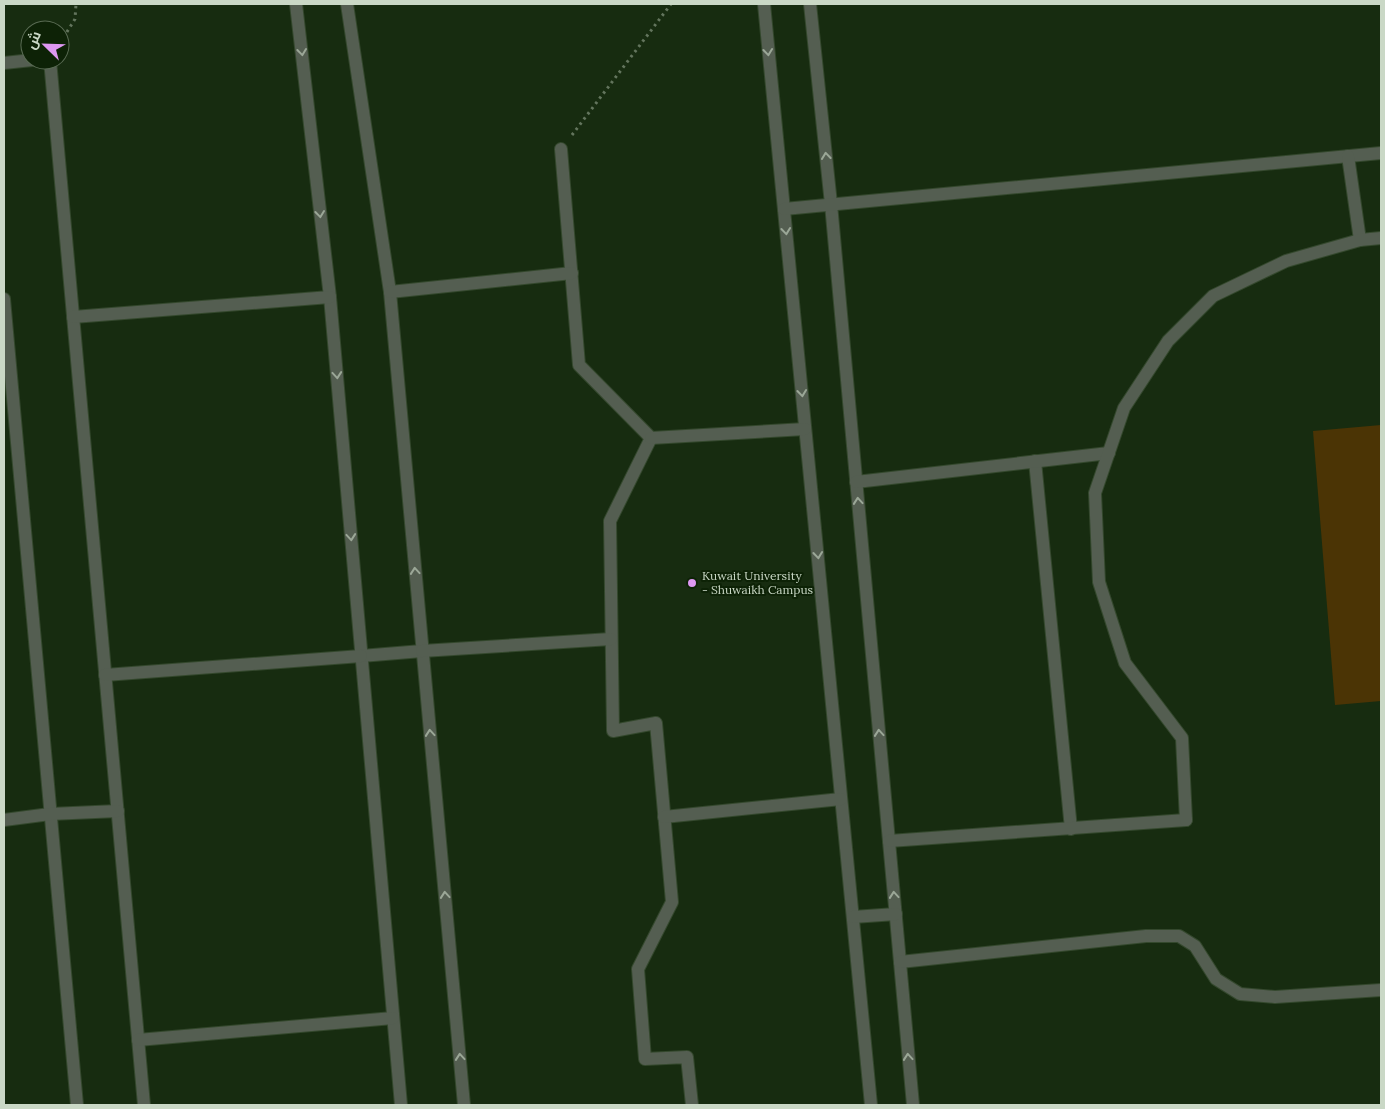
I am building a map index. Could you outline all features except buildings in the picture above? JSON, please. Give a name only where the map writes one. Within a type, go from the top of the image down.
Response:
[{"type":"street","points":[[296,4],[330,297],[401,1105]]},
{"type":"street","points":[[347,4],[390,292],[464,1105]]},
{"type":"street","points":[[764,4],[871,1105]]},
{"type":"street","points":[[810,4],[831,204],[913,1105]]},
{"type":"street","points":[[4,63],[20,61]]},
{"type":"street","points":[[51,70],[144,1105]]},
{"type":"street","points":[[561,149],[579,365],[651,438],[806,429]]},
{"type":"street","points":[[784,209],[1381,153]]},
{"type":"street","points":[[1348,156],[1360,240]]},
{"type":"street","points":[[889,841],[1186,820],[1182,738],[1124,663],[1099,582],[1095,494],[1124,408],[1168,341],[1213,296],[1286,261],[1360,240],[1381,238]]},
{"type":"street","points":[[390,292],[572,273]]},
{"type":"street","points":[[73,317],[330,297]]},
{"type":"street","points":[[4,299],[77,1105]]},
{"type":"street","points":[[651,438],[610,520],[613,731],[656,723],[672,902],[638,969],[644,1059],[687,1058],[692,1105]]},
{"type":"street","points":[[856,482],[1109,453]]},
{"type":"street","points":[[1035,461],[1071,829]]},
{"type":"street","points":[[105,675],[422,650],[611,638]]},
{"type":"street","points":[[664,817],[841,799]]},
{"type":"street","points":[[4,820],[50,814],[118,812]]},
{"type":"street","points":[[853,917],[896,914]]},
{"type":"street","points":[[900,962],[1146,936],[1179,936],[1195,946],[1216,980],[1240,994],[1275,997],[1381,990]]},
{"type":"street","points":[[138,1040],[393,1018]]},
{"type":"path","points":[[70,28],[76,19],[76,4]]},
{"type":"path","points":[[561,149],[671,4]]},
{"type":"shaded area","points":[[1381,425],[1381,701],[1335,705],[1313,431]]},
{"type":"place","name":"Kuwait University - Shuwaikh Campus","points":[[692,583]]}]
